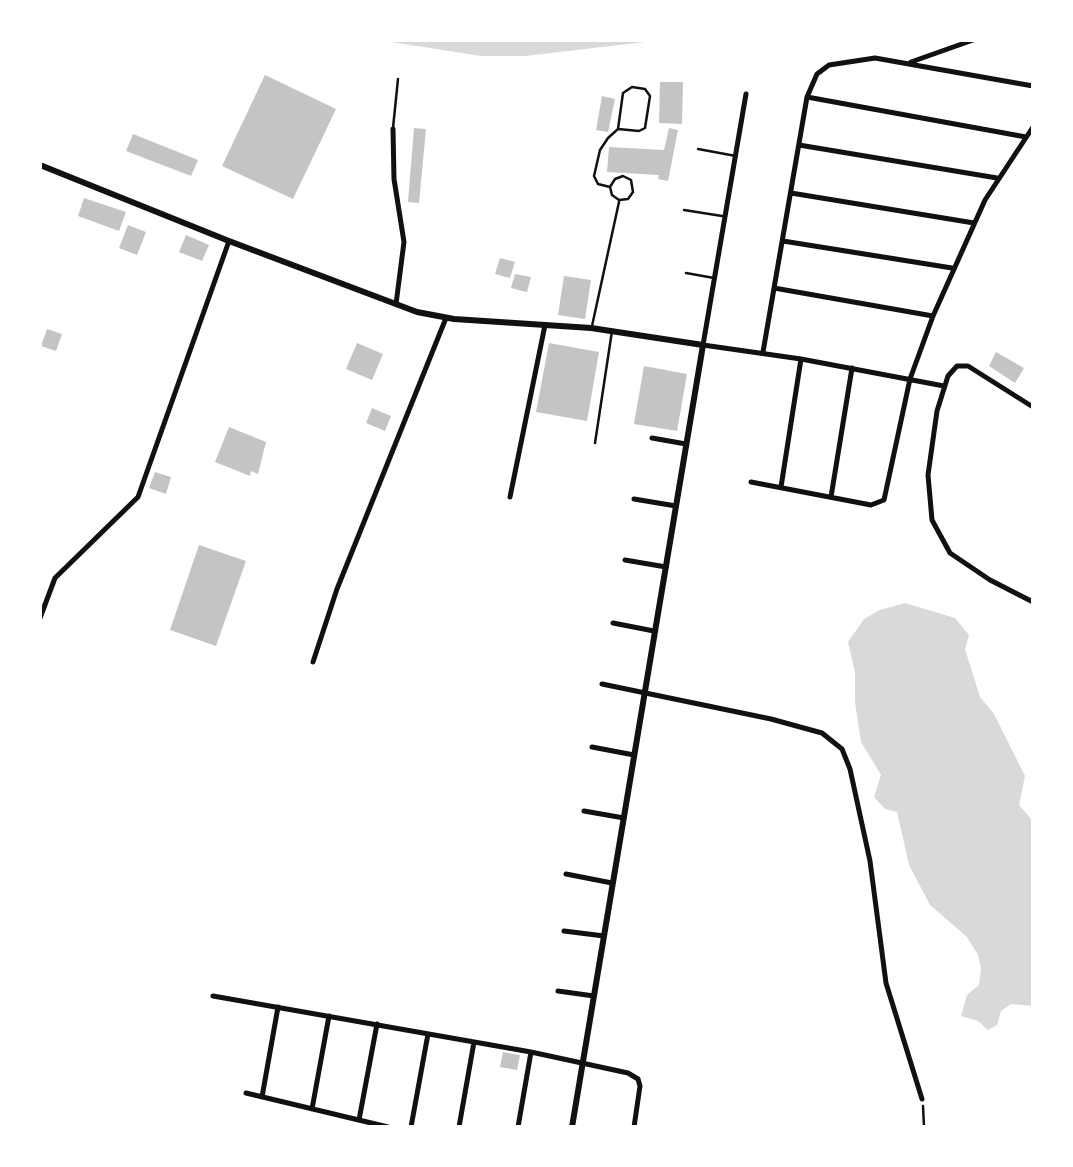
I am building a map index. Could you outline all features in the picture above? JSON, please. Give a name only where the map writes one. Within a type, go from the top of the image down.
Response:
[{"type":"street","points":[[909,64],[973,40]]},
{"type":"street","points":[[764,352],[813,79],[829,65],[875,58],[1033,86]]},
{"type":"street","points":[[572,1127],[746,94]]},
{"type":"street","points":[[808,96],[1026,137]]},
{"type":"street","points":[[751,482],[870,505],[880,503],[886,495],[910,379],[934,316],[997,178],[1033,127]]},
{"type":"street","points":[[393,128],[394,180],[404,242],[396,306]]},
{"type":"street","points":[[799,145],[997,178]]},
{"type":"street","points":[[40,165],[396,306],[446,318],[612,330],[764,352],[944,386]]},
{"type":"street","points":[[791,193],[974,223]]},
{"type":"street","points":[[40,618],[55,578],[138,497],[229,241]]},
{"type":"street","points":[[782,241],[954,268]]},
{"type":"street","points":[[774,288],[934,316]]},
{"type":"street","points":[[313,662],[338,589],[446,318]]},
{"type":"street","points":[[510,497],[545,325]]},
{"type":"street","points":[[780,487],[801,358]]},
{"type":"street","points":[[1033,406],[962,364],[951,370],[931,442],[928,475],[932,520],[940,539],[958,560],[1033,602]]},
{"type":"street","points":[[832,497],[852,368]]},
{"type":"street","points":[[652,438],[686,444]]},
{"type":"street","points":[[634,499],[676,506]]},
{"type":"street","points":[[625,560],[666,567]]},
{"type":"street","points":[[613,622],[655,631]]},
{"type":"street","points":[[602,684],[805,728],[832,738],[842,749],[870,861],[886,983],[922,1100]]},
{"type":"street","points":[[592,747],[634,755]]},
{"type":"street","points":[[584,810],[624,818]]},
{"type":"street","points":[[566,874],[613,883]]},
{"type":"street","points":[[564,931],[604,936]]},
{"type":"street","points":[[558,990],[594,996]]},
{"type":"street","points":[[213,996],[628,1072],[638,1079],[634,1127]]},
{"type":"street","points":[[262,1097],[278,1007]]},
{"type":"street","points":[[312,1109],[329,1016]]},
{"type":"street","points":[[359,1120],[376,1024]]},
{"type":"street","points":[[411,1127],[428,1034]]},
{"type":"street","points":[[459,1127],[474,1042]]},
{"type":"street","points":[[518,1127],[531,1052]]},
{"type":"street","points":[[246,1093],[388,1127]]},
{"type":"lane","points":[[393,128],[398,80]]},
{"type":"lane","points":[[610,187],[598,184],[594,176],[600,150],[618,130],[623,93],[632,87],[645,89],[650,96],[645,128],[618,130]]},
{"type":"lane","points":[[698,149],[736,156]]},
{"type":"lane","points":[[618,177],[631,180],[634,192],[628,199],[619,200],[610,187],[618,177]]},
{"type":"lane","points":[[592,328],[619,200]]},
{"type":"lane","points":[[684,210],[725,217]]},
{"type":"lane","points":[[686,273],[714,278]]},
{"type":"lane","points":[[595,443],[612,330]]},
{"type":"path","points":[[922,1100],[924,1127]]},
{"type":"shaded area","points":[[378,40],[662,40],[525,56],[481,56]]},
{"type":"shaded area","points":[[905,603],[955,618],[969,635],[965,649],[980,697],[994,714],[1025,776],[1019,805],[1033,821],[1033,1006],[1011,1004],[1001,1011],[997,1025],[988,1030],[978,1021],[961,1016],[967,995],[979,985],[978,955],[967,937],[930,905],[909,865],[897,812],[885,809],[874,797],[881,775],[861,742],[855,672],[848,642],[864,619]]},
{"type":"building","points":[[265,75],[336,109],[293,199],[222,166]]},
{"type":"building","points":[[660,82],[683,82],[682,124],[659,123]]},
{"type":"building","points":[[602,96],[615,99],[608,132],[596,130]]},
{"type":"building","points":[[414,128],[426,129],[419,203],[408,202]]},
{"type":"building","points":[[669,128],[678,130],[668,181],[658,179],[659,175],[607,172],[609,147],[664,150]]},
{"type":"building","points":[[133,134],[198,160],[191,176],[126,151]]},
{"type":"building","points":[[84,198],[126,212],[119,231],[78,216]]},
{"type":"building","points":[[128,225],[146,232],[137,255],[119,248]]},
{"type":"building","points":[[186,235],[209,245],[202,261],[179,252]]},
{"type":"building","points":[[500,258],[515,262],[510,278],[495,274]]},
{"type":"building","points":[[515,274],[531,277],[527,292],[511,288]]},
{"type":"building","points":[[564,276],[591,280],[585,319],[558,315]]},
{"type":"building","points":[[47,329],[62,334],[56,351],[41,346]]},
{"type":"building","points":[[357,343],[383,354],[372,380],[346,369]]},
{"type":"building","points":[[549,343],[599,352],[587,421],[536,412]]},
{"type":"building","points":[[996,352],[1024,368],[1015,383],[989,366]]},
{"type":"building","points":[[644,366],[687,374],[677,431],[634,424]]},
{"type":"building","points":[[372,408],[391,416],[385,431],[366,423]]},
{"type":"building","points":[[229,427],[266,442],[258,474],[251,471],[250,476],[215,462]]},
{"type":"building","points":[[155,472],[171,477],[166,494],[149,488]]},
{"type":"building","points":[[199,545],[246,561],[216,646],[170,630]]},
{"type":"building","points":[[503,1052],[520,1055],[517,1070],[500,1067]]}]
